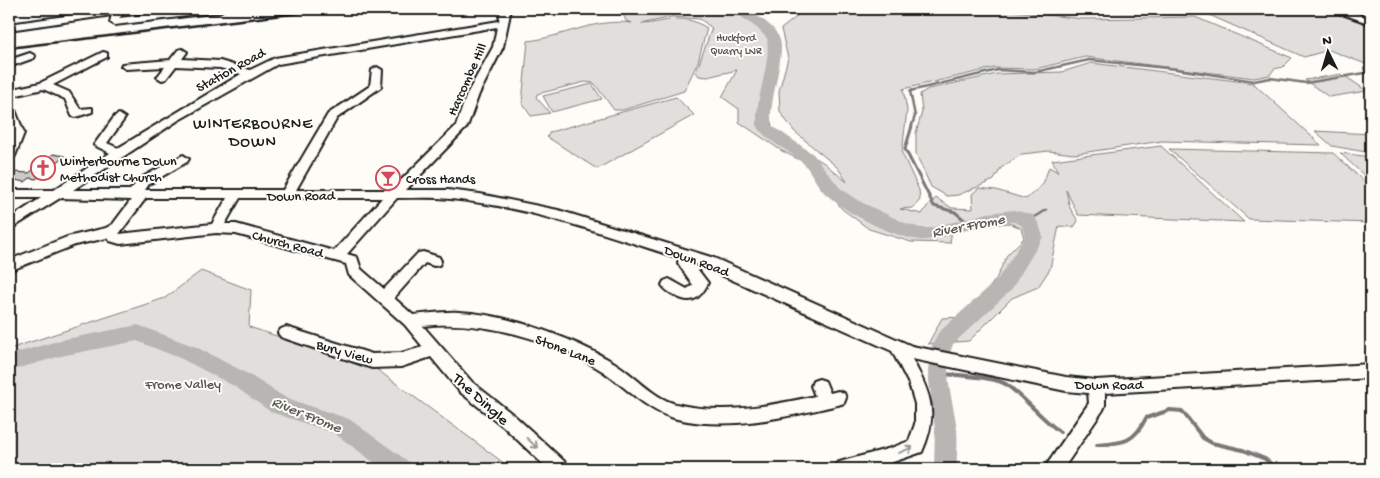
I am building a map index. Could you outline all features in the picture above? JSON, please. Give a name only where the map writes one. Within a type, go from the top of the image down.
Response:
[{"type":"street","points":[[9,27],[115,12],[117,15],[114,19],[115,22],[220,9]]},
{"type":"street","name":"Harcombe Hill","points":[[394,194],[463,123],[473,94],[498,47],[506,9]]},
{"type":"street","points":[[1333,9],[1371,21]]},
{"type":"street","name":"Station Road","points":[[55,196],[118,152],[249,73],[274,61],[289,57],[504,23]]},
{"type":"street","points":[[9,94],[26,88],[43,86],[105,52],[117,56]]},
{"type":"street","points":[[162,77],[182,52]]},
{"type":"street","points":[[9,64],[30,56]]},
{"type":"street","points":[[126,66],[218,63],[234,66],[249,73]]},
{"type":"street","points":[[286,195],[332,116],[355,104],[375,87],[376,70]]},
{"type":"street","points":[[43,86],[63,92],[72,100],[76,114],[88,110]]},
{"type":"street","points":[[9,110],[20,129],[19,136],[9,156]]},
{"type":"street","points":[[111,126],[100,145],[118,152]]},
{"type":"street","points":[[110,232],[118,227],[145,181],[184,159]]},
{"type":"street","name":"Down Road","points":[[9,194],[55,196],[448,194],[480,198],[558,215],[709,262],[904,350],[1066,384],[1096,387],[1371,371]]},
{"type":"street","name":"Church Road","points":[[9,266],[72,241],[110,232],[115,238],[120,239],[216,228],[236,229],[338,256],[394,194]]},
{"type":"street","points":[[9,225],[55,196]]},
{"type":"street","points":[[216,228],[235,196]]},
{"type":"street","points":[[669,285],[687,296],[698,289],[701,283],[685,263],[686,254]]},
{"type":"street","points":[[338,256],[352,261],[354,271],[410,321]]},
{"type":"street","points":[[385,298],[423,257],[434,261]]},
{"type":"street","name":"Stone Lane","points":[[410,321],[460,317],[484,320],[555,343],[592,357],[657,403],[675,411],[722,416],[747,416],[827,395]]},
{"type":"street","name":"The Dingle","points":[[410,321],[466,388],[510,422],[560,469]]},
{"type":"street","name":"Bury View","points":[[286,333],[372,361],[401,360],[433,350]]},
{"type":"street","points":[[843,469],[892,456],[916,446],[924,424],[923,405],[904,350]]},
{"type":"street","points":[[1053,469],[1097,405],[1096,387]]},
{"type":"green space","name":"Huckford Quarry LNR","points":[[621,9],[745,9],[762,21],[774,32],[780,43],[770,116],[775,132],[787,143],[824,163],[847,182],[838,168],[794,131],[780,112],[779,91],[788,58],[781,29],[800,14],[852,9],[997,9],[1083,19],[1195,17],[1292,58],[1283,67],[1274,69],[1270,75],[1254,78],[1085,57],[1035,69],[994,68],[903,89],[907,110],[902,153],[919,190],[920,200],[913,208],[900,209],[922,214],[936,198],[952,208],[973,209],[972,194],[979,188],[996,190],[1026,199],[1043,184],[1049,167],[1058,172],[1052,160],[1161,146],[1244,222],[1078,215],[1066,190],[1070,208],[1078,221],[1074,227],[1059,226],[1050,269],[1038,287],[1012,298],[969,341],[928,344],[942,318],[966,317],[996,279],[1007,255],[1024,238],[1021,228],[1009,223],[980,226],[972,218],[953,223],[950,243],[911,242],[869,229],[842,209],[808,164],[782,151],[739,122],[739,109],[722,97],[737,70],[707,77],[699,76],[696,72],[712,28],[700,19],[672,17],[641,24],[681,19],[689,20],[707,28],[698,62],[684,91],[623,110],[614,110],[594,83],[585,82],[537,94],[536,97],[550,113],[531,116],[522,103],[528,41],[592,25],[618,22],[632,23],[626,21]]},
{"type":"green space","points":[[1040,9],[1171,9],[1175,13],[1067,12]]},
{"type":"green space","points":[[1240,9],[1323,9],[1371,24],[1371,66],[1329,50],[1304,57],[1207,14]]},
{"type":"green space","points":[[1091,63],[1253,83],[1321,145],[1162,141],[1074,154],[1049,151],[1022,154],[1001,168],[994,180],[958,195],[947,196],[931,187],[916,154],[916,133],[922,112],[920,94],[928,89],[997,74],[1062,72]]},
{"type":"green space","points":[[1342,74],[1367,91],[1329,97],[1305,80]]},
{"type":"green space","points":[[592,84],[602,99],[552,112],[543,96]]},
{"type":"green space","points":[[676,97],[694,115],[597,169],[547,137],[550,132]]},
{"type":"green space","points":[[1315,131],[1371,134],[1371,153],[1332,146]]},
{"type":"green space","points":[[1169,149],[1333,153],[1371,188],[1371,223],[1249,219]]},
{"type":"green space","points":[[1340,153],[1371,157],[1371,182]]},
{"type":"green space","name":"Frome Valley","points":[[201,271],[251,290],[249,327],[375,368],[512,469],[86,469],[76,464],[31,469],[9,469],[9,349],[165,298]]},
{"type":"building","name":"Winterbourne Down Methodist Church","points":[[53,154],[65,156],[36,179],[30,178],[25,182],[9,179],[9,175],[13,172],[29,173]]},
{"type":"waterway","name":"River Frome","points":[[736,9],[761,25],[773,38],[773,54],[764,104],[764,126],[807,158],[834,192],[885,222],[920,234],[930,234],[1002,216],[1024,218],[1030,224],[1034,237],[1004,285],[945,339],[940,350],[938,372],[946,430],[945,469]]},
{"type":"waterway","points":[[911,128],[915,116],[910,91],[998,70],[1035,72],[1089,60],[1176,69],[1254,81],[1270,78],[1306,83],[1371,72]]},
{"type":"waterway","points":[[912,126],[905,149],[934,206],[955,212],[968,223]]},
{"type":"waterway","points":[[1028,221],[1046,210]]},
{"type":"waterway","name":"River Frome","points":[[9,363],[61,348],[138,333],[189,353],[241,380],[279,405],[341,426],[401,469]]},
{"type":"waterway","points":[[938,374],[974,377],[1001,382],[1014,390],[1060,432]]},
{"type":"waterway","points":[[1097,445],[1127,440],[1137,432],[1146,418],[1170,410],[1182,411],[1203,438],[1212,443],[1243,450],[1265,459],[1277,469]]},
{"type":"railway","points":[[9,48],[332,9]]},
{"type":"place","name":"Winterbourne Down Methodist Church","points":[[43,168]]},
{"type":"place","name":"Cross Hands","points":[[388,178]]},
{"type":"district","name":"WINTERBOURNE DOWN","points":[[253,131]]}]
